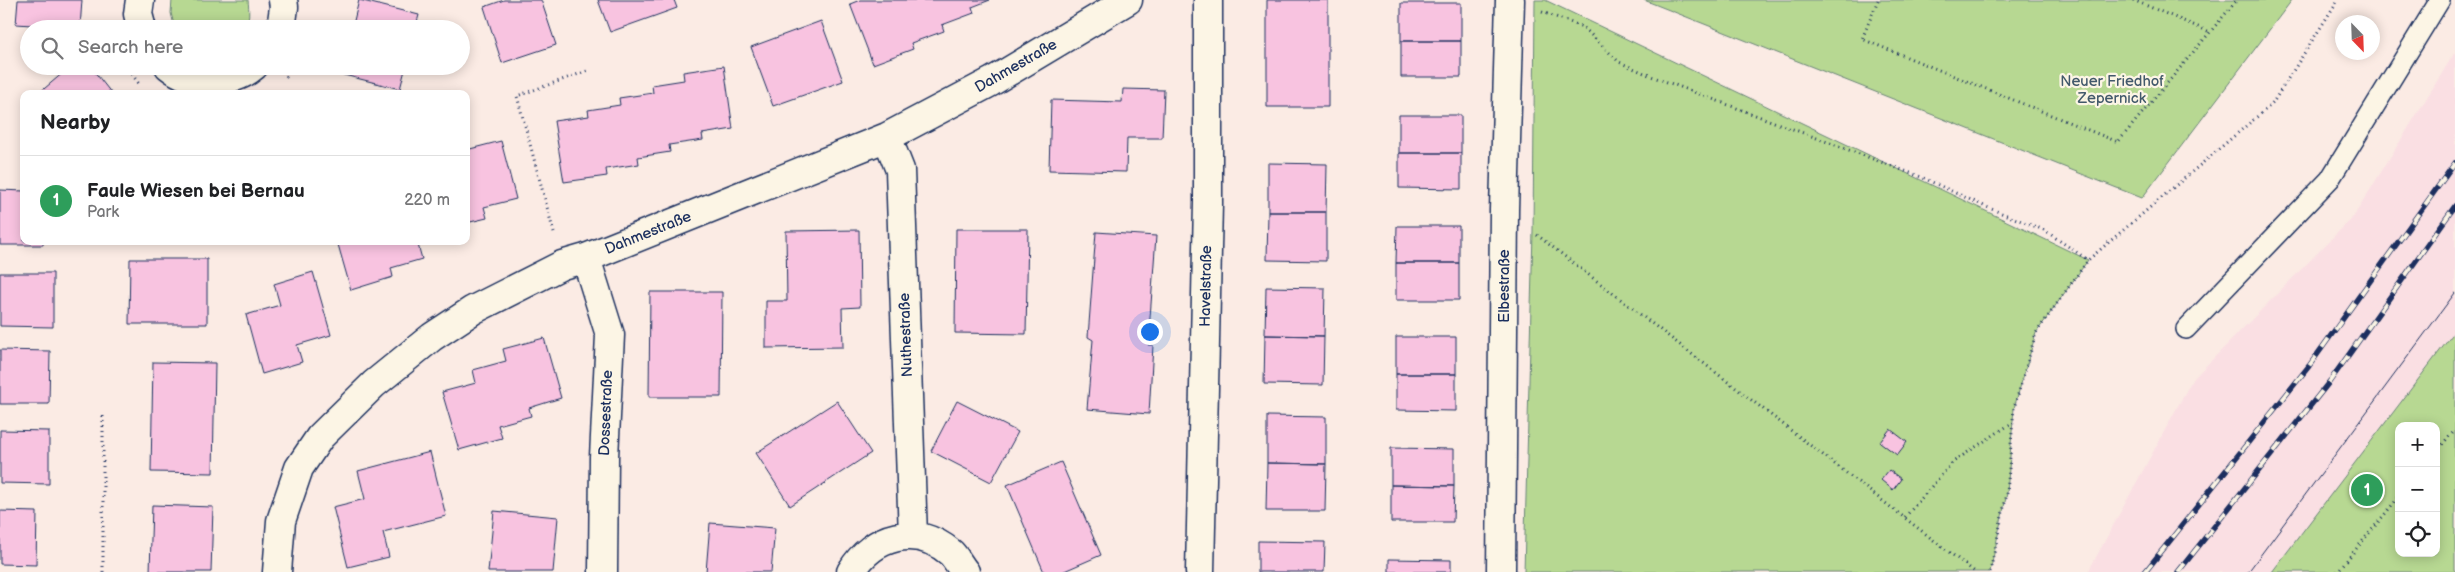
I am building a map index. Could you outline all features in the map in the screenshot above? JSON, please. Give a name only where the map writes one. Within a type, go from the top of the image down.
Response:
[{"type":"street","points":[[140,0],[138,14],[140,20]]},
{"type":"street","points":[[282,20],[283,0]]},
{"type":"street","name":"Dahmestraße","points":[[277,572],[280,520],[300,468],[320,437],[374,384],[432,337],[473,310],[574,261],[886,137],[991,82],[1128,0]]},
{"type":"street","name":"Havelstraße","points":[[1200,572],[1208,203],[1208,0]]},
{"type":"street","name":"Elbestraße","points":[[1501,572],[1504,210],[1510,0]]},
{"type":"street","points":[[184,75],[201,80],[226,79],[235,75]]},
{"type":"street","name":"Nuthestraße","points":[[886,137],[900,170],[913,536]]},
{"type":"street","name":"Dossestraße","points":[[574,261],[610,335],[604,458],[603,572]]},
{"type":"street","points":[[851,572],[859,558],[874,545],[893,538],[913,536],[934,541],[952,554],[965,572]]},
{"type":"lane","points":[[2186,329],[2330,179],[2440,0]]},
{"type":"path","points":[[1510,0],[1583,27],[1619,62],[1921,177],[1984,206],[2044,230],[2088,260]]},
{"type":"path","points":[[1878,0],[1862,39],[2118,142],[2237,0]]},
{"type":"path","points":[[2133,0],[2210,32]]},
{"type":"path","points":[[1990,572],[2007,493],[2014,408],[2036,333],[2088,260],[2272,104],[2338,0]]},
{"type":"path","points":[[574,261],[517,96],[590,70]]},
{"type":"path","points":[[1504,210],[1975,572]]},
{"type":"path","points":[[103,416],[103,572]]},
{"type":"path","points":[[1905,517],[1953,462],[2012,423]]},
{"type":"path","points":[[2440,447],[2455,429]]},
{"type":"path","points":[[2337,572],[2395,502]]},
{"type":"shaded area","points":[[2455,52],[2455,336],[2272,572],[2088,572],[2192,380],[2354,216]]},
{"type":"green space","points":[[172,0],[248,0],[248,20],[173,20]]},
{"type":"green space","points":[[1535,0],[1545,0],[2088,260],[2036,333],[2014,408],[2007,493],[1990,572],[1524,572],[1533,232]]},
{"type":"green space","name":"Neuer Friedhof Zepernick","points":[[1644,0],[2292,0],[2142,198]]},
{"type":"green space","points":[[2455,331],[2455,572],[2272,572]]},
{"type":"building","points":[[18,0],[82,0],[81,20],[20,20],[20,24],[16,24]]},
{"type":"building","points":[[359,0],[419,15],[418,20],[354,20]]},
{"type":"building","points":[[504,0],[541,0],[556,45],[502,63],[484,7]]},
{"type":"building","points":[[598,0],[674,0],[677,8],[610,32]]},
{"type":"building","points":[[860,0],[990,0],[972,7],[974,13],[942,25],[944,31],[911,43],[913,49],[873,64],[850,4]]},
{"type":"building","points":[[1267,0],[1328,0],[1328,107],[1267,107]]},
{"type":"building","points":[[1401,3],[1461,3],[1461,41],[1401,41]]},
{"type":"building","points":[[821,21],[843,81],[773,106],[751,47]]},
{"type":"building","points":[[1401,41],[1461,41],[1461,77],[1401,77]]},
{"type":"building","points":[[724,66],[733,129],[702,134],[703,140],[669,145],[670,152],[638,157],[639,164],[606,169],[607,176],[564,182],[554,121],[589,116],[588,110],[620,105],[619,98],[653,93],[652,85],[684,80],[683,72]]},
{"type":"building","points":[[60,75],[97,75],[109,90],[43,90]]},
{"type":"building","points":[[344,75],[404,75],[400,89]]},
{"type":"building","points":[[1123,89],[1164,90],[1162,138],[1127,138],[1126,172],[1049,170],[1051,100],[1122,102]]},
{"type":"building","points":[[1399,115],[1461,115],[1461,153],[1399,153]]},
{"type":"building","points":[[501,141],[516,199],[484,207],[487,218],[470,222],[470,149]]},
{"type":"building","points":[[1399,153],[1461,153],[1461,189],[1399,188]]},
{"type":"building","points":[[1268,163],[1327,164],[1326,212],[1268,212]]},
{"type":"building","points":[[0,190],[20,191],[20,245],[0,245]]},
{"type":"building","points":[[1268,212],[1326,212],[1326,261],[1267,260]]},
{"type":"building","points":[[1397,226],[1459,226],[1459,263],[1396,263]]},
{"type":"building","points":[[956,229],[1028,229],[1026,334],[955,333]]},
{"type":"building","points":[[859,230],[860,307],[842,308],[843,347],[766,348],[766,301],[787,301],[786,231]]},
{"type":"building","points":[[1096,232],[1156,236],[1148,345],[1153,345],[1149,414],[1087,409],[1093,340],[1088,337]]},
{"type":"building","points":[[338,245],[418,245],[422,259],[391,268],[393,277],[351,290]]},
{"type":"building","points":[[130,259],[207,259],[207,324],[129,324]]},
{"type":"building","points":[[1396,263],[1459,263],[1459,300],[1396,300]]},
{"type":"building","points":[[313,272],[331,335],[297,345],[302,362],[262,374],[246,315],[280,305],[274,284]]},
{"type":"building","points":[[0,273],[53,273],[53,327],[0,326]]},
{"type":"building","points":[[1266,287],[1325,288],[1324,336],[1265,335]]},
{"type":"building","points":[[650,292],[722,292],[721,397],[649,397]]},
{"type":"building","points":[[1265,335],[1324,336],[1323,385],[1264,384]]},
{"type":"building","points":[[1396,337],[1456,337],[1456,374],[1396,374]]},
{"type":"building","points":[[544,338],[561,398],[529,408],[531,416],[498,425],[502,438],[459,450],[442,392],[476,383],[473,370],[506,361],[503,349]]},
{"type":"building","points":[[0,350],[50,351],[49,404],[0,404]]},
{"type":"building","points":[[153,362],[215,363],[213,473],[151,472]]},
{"type":"building","points":[[1396,374],[1456,374],[1456,411],[1396,410]]},
{"type":"building","points":[[837,401],[871,453],[790,506],[756,453]]},
{"type":"building","points":[[957,401],[1018,432],[991,482],[931,451]]},
{"type":"building","points":[[1267,416],[1326,417],[1326,464],[1267,463]]},
{"type":"building","points":[[1890,429],[1907,442],[1897,455],[1880,442]]},
{"type":"building","points":[[0,430],[49,431],[49,484],[0,483]]},
{"type":"building","points":[[1391,448],[1454,449],[1454,486],[1391,485]]},
{"type":"building","points":[[430,452],[446,516],[383,532],[389,557],[348,567],[333,507],[365,499],[358,471]]},
{"type":"building","points":[[1061,462],[1101,555],[1062,572],[1044,572],[1007,485]]},
{"type":"building","points":[[1267,463],[1326,464],[1325,511],[1266,511]]},
{"type":"building","points":[[1889,470],[1901,479],[1893,490],[1881,480]]},
{"type":"building","points":[[1391,485],[1454,486],[1453,522],[1391,522]]},
{"type":"building","points":[[152,505],[213,507],[211,572],[150,572]]},
{"type":"building","points":[[0,511],[37,512],[36,565],[0,564]]},
{"type":"building","points":[[494,511],[558,517],[553,572],[488,572]]},
{"type":"building","points":[[710,523],[775,528],[771,572],[706,572]]},
{"type":"building","points":[[1258,541],[1325,542],[1324,572],[1258,572]]},
{"type":"building","points":[[1389,559],[1451,560],[1451,572],[1389,572]]},
{"type":"tram line","points":[[2248,572],[2455,293]]},
{"type":"railway","points":[[2145,572],[2309,366],[2455,163]]},
{"type":"railway","points":[[2178,572],[2330,381],[2455,206]]},
{"type":"place","name":"Faule Wiesen bei Bernau","points":[[2367,490]]}]
